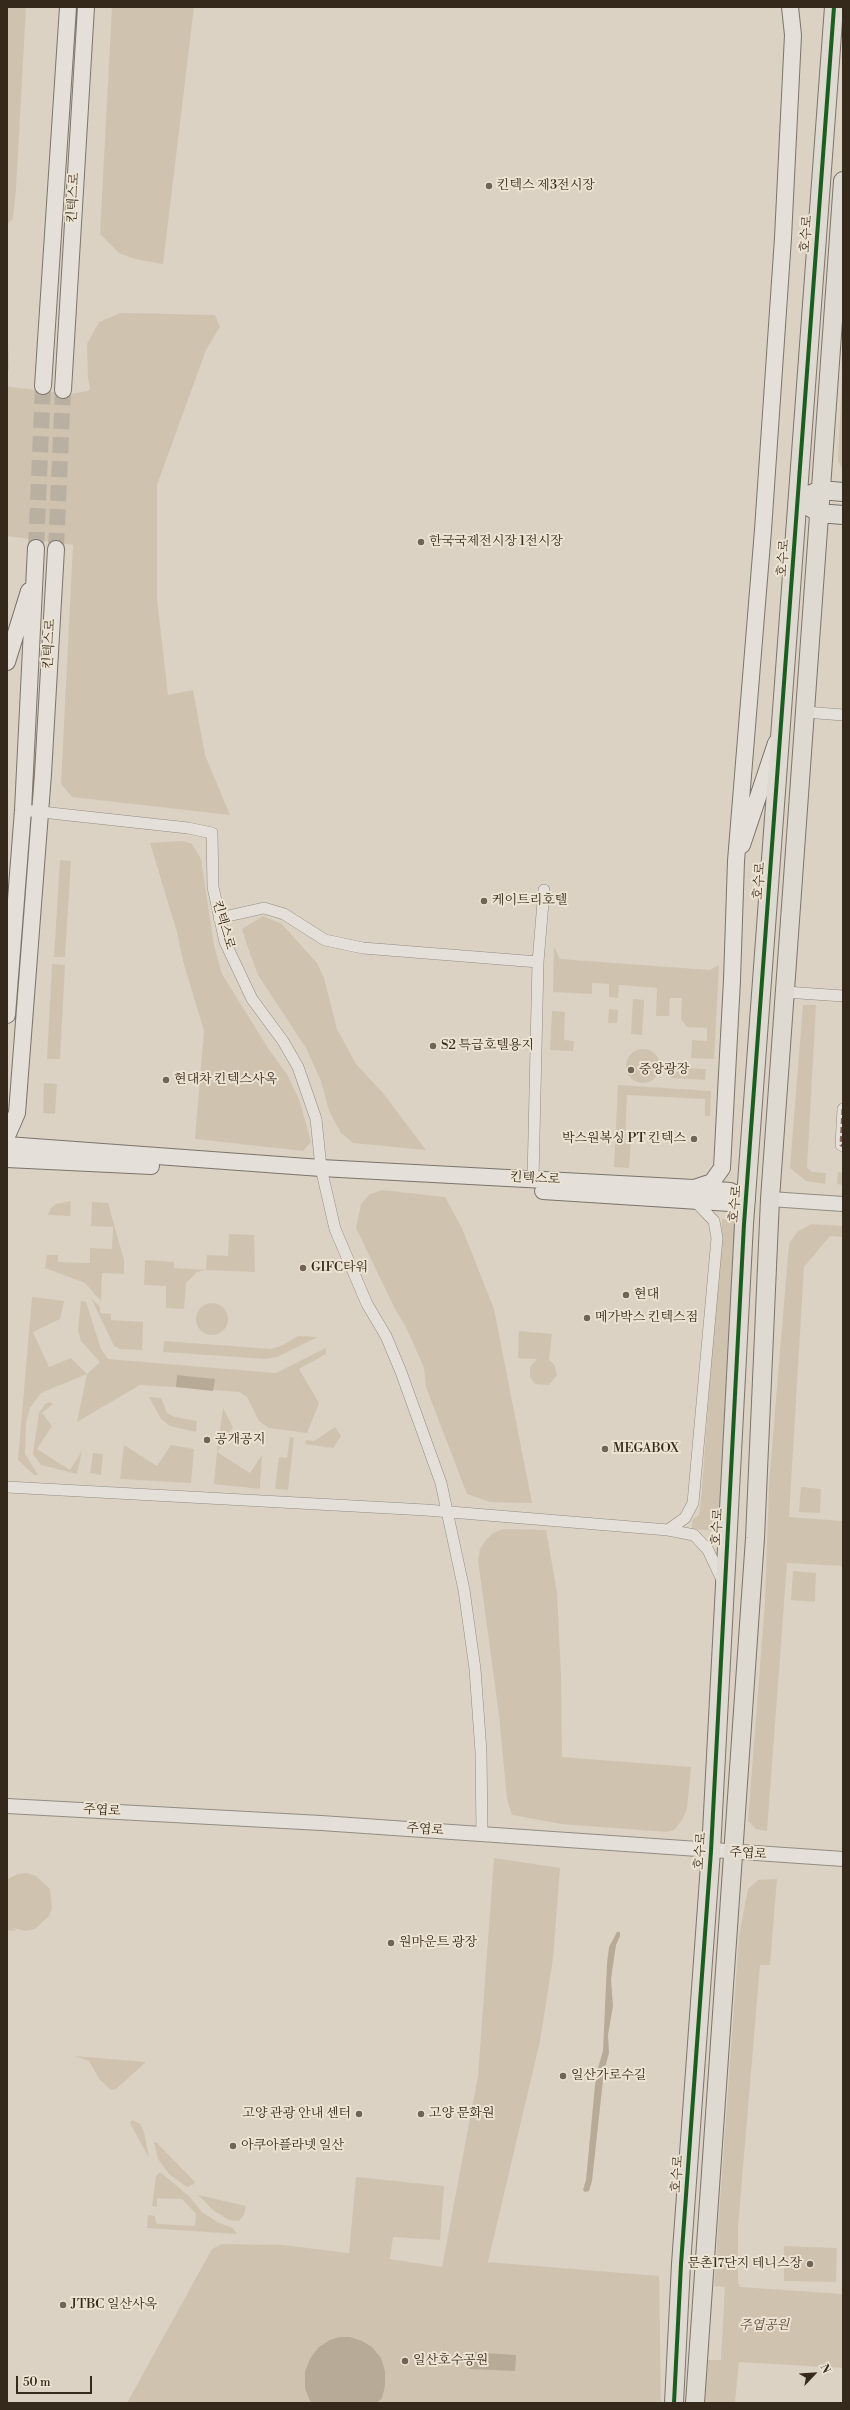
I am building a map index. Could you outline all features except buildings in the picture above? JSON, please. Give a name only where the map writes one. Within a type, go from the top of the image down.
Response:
[{"type":"main road","name":"킨텍스로","points":[[43,386],[68,7]]},
{"type":"main road","name":"킨텍스로","points":[[63,390],[86,7]]},
{"type":"main road","points":[[695,1194],[712,1182],[722,1168],[732,980],[736,861],[763,530],[783,238],[793,35],[790,7]]},
{"type":"main road","name":"호수로","points":[[674,2403],[682,2256],[711,1850],[747,1199],[834,7]]},
{"type":"main road","points":[[695,2403],[755,1538],[770,1199],[843,181]]},
{"type":"main road","points":[[798,499],[821,490],[843,492]]},
{"type":"main road","points":[[798,499],[819,514],[843,515]]},
{"type":"main road","name":"킨텍스로","points":[[7,1015],[23,810],[36,548]]},
{"type":"main road","name":"킨텍스로","points":[[7,1136],[17,1113],[41,812],[56,549]]},
{"type":"main road","points":[[794,562],[799,556],[803,558],[801,601],[804,607],[812,612]]},
{"type":"main road","points":[[7,662],[36,570]]},
{"type":"main road","points":[[736,861],[781,726]]},
{"type":"main road","points":[[7,890],[17,876]]},
{"type":"main road","points":[[7,930],[17,876]]},
{"type":"main road","name":"킨텍스로","points":[[7,1145],[322,1172],[695,1194],[730,1191],[747,1199],[770,1199]]},
{"type":"main road","name":"킨텍스로","points":[[7,1159],[533,1179],[695,1194]]},
{"type":"street","points":[[805,712],[843,715]]},
{"type":"street","name":"킨텍스로","points":[[23,810],[188,828],[212,833],[213,887],[225,942],[248,992],[283,1041],[298,1067],[316,1119],[322,1172]]},
{"type":"street","points":[[533,1179],[538,962],[544,890]]},
{"type":"street","points":[[219,918],[264,908],[284,914],[325,940],[363,948],[538,962]]},
{"type":"street","points":[[785,992],[843,996]]},
{"type":"street","points":[[842,1146],[843,1109]]},
{"type":"street","points":[[322,1172],[335,1229],[367,1304],[386,1336],[410,1394],[432,1453],[448,1511],[464,1590],[475,1669],[481,1752],[482,1834]]},
{"type":"street","points":[[668,1530],[685,1518],[693,1503],[717,1238],[714,1221],[695,1194]]},
{"type":"street","name":"킨텍스로","points":[[770,1199],[843,1204]]},
{"type":"street","points":[[7,1487],[448,1511],[668,1530],[694,1535],[708,1550],[725,1586]]},
{"type":"street","name":"주엽로","points":[[7,1806],[482,1834],[711,1850],[732,1853],[843,1859]]},
{"type":"green space","points":[[7,7],[26,7],[16,189],[13,218],[7,225]]},
{"type":"green space","points":[[112,7],[194,7],[163,264],[135,259],[119,253],[100,234]]},
{"type":"green space","points":[[121,313],[215,315],[220,327],[206,350],[157,485],[157,599],[168,695],[193,690],[205,755],[230,815],[72,797],[61,784],[73,545],[7,536],[7,385],[10,387],[70,394],[88,391],[90,389],[88,379],[87,344],[99,322]]},
{"type":"green space","points":[[7,319],[9,368],[7,376]]},
{"type":"green space","points":[[843,353],[843,469],[838,462]]},
{"type":"green space","points":[[183,841],[192,844],[201,859],[214,945],[222,974],[268,1048],[288,1076],[300,1102],[311,1142],[303,1151],[195,1139],[204,1031],[183,961],[177,932],[150,843]]},
{"type":"green space","points":[[60,860],[71,861],[65,957],[54,957]]},
{"type":"green space","points":[[263,916],[282,924],[317,963],[324,978],[337,1029],[356,1064],[383,1093],[426,1150],[353,1143],[341,1133],[329,1111],[321,1081],[306,1048],[258,975],[249,951],[242,929]]},
{"type":"green space","points":[[554,947],[560,959],[710,970],[719,965],[714,1059],[691,1058],[692,1040],[707,1041],[707,1028],[687,1027],[681,1019],[682,998],[670,998],[669,1016],[656,1016],[657,988],[619,985],[618,998],[609,997],[609,984],[592,983],[592,994],[553,992]]},
{"type":"green space","points":[[52,964],[65,965],[60,1059],[47,1059]]},
{"type":"green space","points":[[633,999],[644,1000],[642,1035],[631,1034]]},
{"type":"green space","points":[[803,1005],[816,1005],[807,1168],[812,1172],[826,1173],[825,1184],[806,1181],[790,1168]]},
{"type":"green space","points":[[609,1009],[618,1010],[617,1023],[608,1023]]},
{"type":"green space","points":[[552,1011],[565,1012],[564,1040],[574,1041],[573,1051],[550,1050]]},
{"type":"green space","points":[[640,1049],[646,1049],[655,1054],[659,1060],[659,1072],[655,1078],[646,1083],[640,1083],[631,1078],[626,1069],[626,1063],[631,1054]]},
{"type":"green space","points":[[671,1067],[706,1069],[705,1080],[671,1078]]},
{"type":"green space","points":[[44,1083],[57,1084],[55,1114],[43,1113]]},
{"type":"green space","points":[[618,1085],[711,1091],[710,1116],[705,1116],[705,1099],[627,1095],[625,1141],[631,1142],[629,1168],[614,1167]]},
{"type":"green space","points":[[838,1172],[843,1173],[843,1185],[837,1184]]},
{"type":"green space","points":[[382,1190],[445,1197],[462,1228],[494,1309],[532,1503],[490,1502],[467,1494],[426,1387],[424,1368],[406,1327],[395,1309],[356,1228],[361,1204],[370,1194]]},
{"type":"green space","points":[[71,1201],[70,1216],[48,1215],[51,1208],[56,1204]]},
{"type":"green space","points":[[92,1202],[108,1203],[124,1260],[124,1274],[102,1273],[101,1301],[85,1283],[45,1268],[47,1255],[58,1255],[58,1262],[90,1263],[90,1248],[112,1249],[113,1227],[91,1226]]},
{"type":"green space","points":[[722,1219],[743,1221],[718,1531],[692,1529],[692,1520],[699,1515],[701,1501]]},
{"type":"green space","points":[[811,1224],[843,1226],[843,1237],[830,1236],[804,1267],[789,1517],[843,1521],[843,1566],[787,1563],[767,1831],[756,1829],[748,1821],[765,1602],[769,1483],[789,1244],[797,1232]]},
{"type":"green space","points":[[229,1234],[254,1235],[255,1272],[206,1270],[207,1255],[228,1256]]},
{"type":"green space","points":[[145,1260],[174,1262],[174,1268],[206,1270],[197,1272],[186,1283],[184,1309],[166,1308],[166,1286],[144,1285]]},
{"type":"green space","points":[[32,1297],[64,1301],[60,1319],[33,1332],[49,1367],[71,1358],[87,1374],[41,1393],[30,1408],[26,1422],[25,1454],[38,1475],[34,1475],[18,1460]]},
{"type":"green space","points":[[91,1298],[100,1307],[100,1313],[111,1314],[111,1320],[143,1322],[142,1350],[120,1349],[114,1346]]},
{"type":"green space","points":[[81,1301],[86,1302],[101,1349],[108,1359],[276,1373],[326,1348],[326,1354],[299,1369],[319,1403],[307,1433],[269,1428],[259,1421],[247,1397],[239,1392],[140,1385],[77,1422],[87,1374],[100,1362],[81,1341],[78,1331]]},
{"type":"green space","points":[[209,1303],[215,1303],[225,1310],[228,1319],[227,1325],[221,1332],[215,1335],[209,1335],[199,1328],[196,1322],[196,1316],[203,1306]]},
{"type":"green space","points":[[519,1331],[552,1334],[549,1359],[555,1366],[557,1375],[549,1385],[535,1384],[530,1377],[530,1367],[537,1359],[518,1358]]},
{"type":"green space","points":[[298,1336],[318,1337],[277,1357],[266,1359],[163,1352],[164,1341],[271,1349],[283,1345]]},
{"type":"green space","points":[[149,1397],[161,1398],[167,1413],[175,1417],[197,1421],[196,1432],[170,1426],[161,1419]]},
{"type":"green space","points":[[50,1402],[53,1404],[42,1413],[52,1426],[37,1449],[70,1470],[82,1451],[77,1474],[41,1465],[33,1454],[39,1413],[45,1404]]},
{"type":"green space","points":[[223,1408],[233,1427],[217,1452]]},
{"type":"green space","points":[[335,1427],[341,1436],[333,1448],[305,1444],[306,1440],[314,1441]]},
{"type":"green space","points":[[290,1437],[294,1438],[288,1490],[275,1489],[279,1457],[287,1458]]},
{"type":"green space","points":[[124,1445],[157,1466],[171,1445],[194,1449],[191,1483],[120,1479]]},
{"type":"green space","points":[[217,1452],[250,1473],[262,1455],[260,1489],[214,1484]]},
{"type":"green space","points":[[93,1453],[103,1454],[101,1475],[90,1473]]},
{"type":"green space","points":[[801,1487],[821,1489],[820,1513],[799,1512]]},
{"type":"green space","points":[[504,1529],[546,1530],[557,1592],[561,1676],[562,1757],[691,1767],[687,1809],[682,1820],[674,1830],[667,1832],[561,1824],[512,1815],[507,1799],[499,1715],[478,1560],[480,1549],[485,1541],[493,1533]]},
{"type":"green space","points":[[793,1571],[816,1573],[815,1602],[791,1600]]},
{"type":"green space","name":"일산호수공원","points":[[494,1858],[560,1868],[553,1959],[540,2041],[488,2262],[659,2276],[661,2403],[127,2403],[212,2249],[222,2244],[283,2245],[349,2253],[356,2177],[444,2186],[440,2240],[393,2237],[390,2259],[442,2267],[478,2076]]},
{"type":"green space","points":[[27,1873],[36,1876],[50,1889],[52,1908],[49,1916],[35,1929],[26,1931],[12,1928],[17,1931],[7,1930],[7,1879],[18,1874]]},
{"type":"green space","name":"주엽공원","points":[[777,1879],[770,1965],[760,1965],[738,2227],[738,2282],[740,2287],[843,2294],[843,2368],[739,2362],[735,2403],[705,2403],[708,2360],[721,2360],[725,2287],[714,2286],[739,1936],[748,1889],[758,1880]]},
{"type":"green space","points":[[74,2056],[146,2062],[116,2089],[111,2090],[100,2080],[89,2061]]},
{"type":"green space","points":[[132,2120],[140,2124],[144,2132],[149,2158],[130,2123]]},
{"type":"green space","points":[[154,2142],[157,2143],[195,2182],[194,2184],[187,2187],[169,2174],[158,2159]]},
{"type":"green space","points":[[160,2172],[189,2196],[202,2212],[219,2223],[233,2228],[237,2234],[147,2228],[148,2215],[155,2216],[156,2223],[159,2224],[195,2226],[196,2214],[182,2199],[157,2198],[157,2207],[152,2206],[156,2176]]},
{"type":"green space","points":[[198,2195],[246,2206],[244,2215],[239,2221],[229,2220],[214,2211]]},
{"type":"green space","name":"문촌17단지 테니스장","points":[[784,2246],[837,2248],[836,2282],[784,2281]]},
{"type":"shaded area","points":[[177,1375],[215,1379],[213,1391],[176,1387]]},
{"type":"shaded area","points":[[617,1932],[620,1932],[620,1936],[616,1945],[611,1979],[613,2006],[608,2035],[609,2053],[604,2071],[592,2181],[589,2191],[585,2192],[583,2190],[586,2180],[596,2075],[603,2051],[607,1963],[609,1947]]},
{"type":"shaded area","points":[[339,2337],[350,2337],[362,2341],[372,2347],[381,2358],[385,2371],[385,2386],[382,2398],[377,2403],[313,2403],[310,2401],[305,2388],[305,2371],[311,2357],[319,2347],[330,2340]]},
{"type":"shaded area","points":[[469,2352],[516,2355],[515,2371],[469,2369]]},
{"type":"tunnel","points":[[36,548],[43,386]]},
{"type":"tunnel","points":[[56,549],[63,390]]},
{"type":"marked path","points":[[843,1109],[841,1145],[843,1146]]},
{"type":"cycle path","points":[[674,2403],[681,2264],[711,1851],[744,1224],[834,7]]},
{"type":"place","name":"킨텍스 제3전시장","points":[[489,186]]},
{"type":"place","name":"한국국제전시장 1전시장","points":[[421,542]]},
{"type":"place","name":"케이트리호텔","points":[[484,901]]},
{"type":"place","name":"S2 특급호텔용지","points":[[433,1046]]},
{"type":"place","name":"중앙광장","points":[[631,1070]]},
{"type":"place","name":"현대차 킨텍스사옥","points":[[166,1080]]},
{"type":"place","name":"박스원복싱 PT 킨텍스","points":[[694,1139]]},
{"type":"place","name":"GIFC타워","points":[[303,1268]]},
{"type":"place","name":"현대","points":[[626,1295]]},
{"type":"place","name":"메가박스 킨텍스점","points":[[587,1318]]},
{"type":"place","name":"공개공지","points":[[207,1440]]},
{"type":"place","name":"MEGABOX","points":[[605,1449]]},
{"type":"place","name":"원마운트 광장","points":[[391,1943]]},
{"type":"place","name":"일산가로수길","points":[[563,2076]]},
{"type":"place","name":"고양 관광 안내 센터","points":[[359,2114]]},
{"type":"place","name":"고양 문화원","points":[[421,2114]]},
{"type":"place","name":"아쿠아플라넷 일산","points":[[233,2146]]},
{"type":"place","name":"문촌17단지 테니스장","points":[[810,2264]]},
{"type":"place","name":"JTBC 일산사옥","points":[[63,2305]]},
{"type":"place","name":"일산호수공원","points":[[405,2361]]}]
